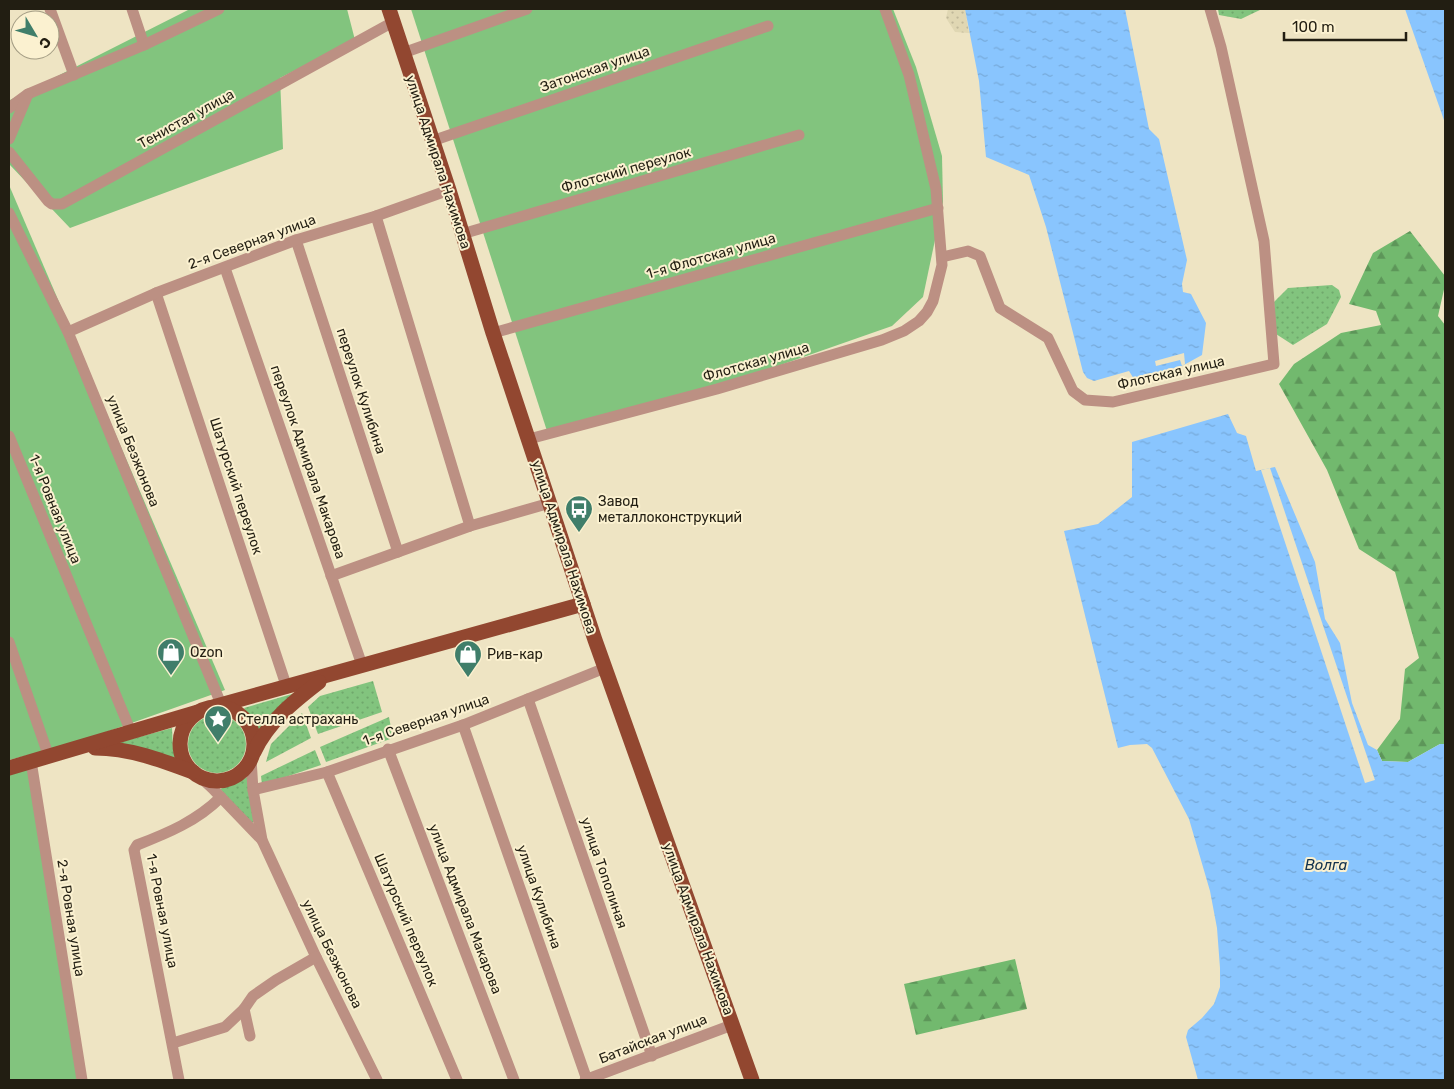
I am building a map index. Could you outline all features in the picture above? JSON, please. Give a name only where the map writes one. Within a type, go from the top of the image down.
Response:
[{"type":"main road","name":"улица Адмирала Нахимова","points":[[391,15],[449,190],[493,333],[583,604],[752,1080]]},
{"type":"main road","points":[[9,768],[211,708],[583,604]]},
{"type":"main road","points":[[73,750],[110,748],[128,751],[163,760],[207,780],[222,781],[235,776],[246,767],[265,732],[285,709],[318,682],[331,675]]},
{"type":"main road","points":[[196,774],[185,762],[180,748],[182,734],[188,721],[211,708],[227,708],[240,715],[250,726],[254,740],[252,757]]},
{"type":"street","points":[[50,9],[74,75]]},
{"type":"street","points":[[132,9],[144,45]]},
{"type":"street","points":[[9,108],[28,94],[144,45],[219,9]]},
{"type":"street","points":[[403,53],[527,9]]},
{"type":"street","points":[[885,9],[909,75],[936,191],[942,257]]},
{"type":"street","name":"Флотская улица","points":[[529,439],[717,389],[882,340],[904,331],[919,321],[933,301],[942,265],[942,257],[968,252],[980,256],[1000,308],[1048,338],[1073,391],[1085,400],[1113,402],[1274,364],[1264,240],[1221,47],[1210,9]]},
{"type":"street","name":"Тенистая улица","points":[[9,152],[48,201],[52,204],[62,204],[391,15]]},
{"type":"street","name":"Затонская улица","points":[[432,141],[768,26]]},
{"type":"street","points":[[9,139],[28,94]]},
{"type":"street","name":"Флотский переулок","points":[[462,234],[799,135]]},
{"type":"street","name":"2-я Северная улица","points":[[68,332],[156,293],[296,240],[376,216],[449,190]]},
{"type":"street","name":"1-я Флотская улица","points":[[493,333],[938,208]]},
{"type":"street","name":"улица Безжонова","points":[[9,213],[68,332],[211,708]]},
{"type":"street","points":[[376,216],[470,526]]},
{"type":"street","name":"переулок Кулибина","points":[[296,240],[398,552]]},
{"type":"street","name":"переулок Адмирала Макарова","points":[[225,268],[362,666]]},
{"type":"street","name":"Шатурский переулок","points":[[156,293],[287,688]]},
{"type":"street","name":"1-я Ровная улица","points":[[9,436],[131,732]]},
{"type":"street","points":[[331,576],[470,526],[550,503]]},
{"type":"street","points":[[9,642],[49,756]]},
{"type":"street","name":"1-я Северная улица","points":[[253,790],[327,772],[388,749],[463,725],[605,668]]},
{"type":"street","name":"улица Тополиная","points":[[528,699],[652,1056]]},
{"type":"street","name":"улица Кулибина","points":[[463,725],[586,1080]]},
{"type":"street","name":"улица Адмирала Макарова","points":[[388,749],[514,1080]]},
{"type":"street","points":[[252,757],[253,790],[262,840]]},
{"type":"street","name":"2-я Ровная улица","points":[[31,761],[82,1080]]},
{"type":"street","name":"Шатурский переулок","points":[[327,772],[458,1080]]},
{"type":"street","points":[[196,774],[262,840]]},
{"type":"street","name":"1-я Ровная улица","points":[[179,1080],[134,850],[137,845],[184,825],[221,797]]},
{"type":"street","name":"улица Безжонова","points":[[262,840],[316,957],[377,1080]]},
{"type":"street","points":[[173,1043],[224,1027],[244,1009],[253,996],[316,957]]},
{"type":"street","points":[[244,1009],[250,1036]]},
{"type":"street","name":"Батайская улица","points":[[586,1080],[732,1025]]},
{"type":"green space","points":[[190,9],[347,9],[355,40],[280,78],[283,149],[70,228],[9,164],[10,100]]},
{"type":"green space","points":[[411,9],[893,9],[916,67],[942,156],[943,202],[923,297],[892,326],[723,385],[547,431]]},
{"type":"green space","points":[[1218,9],[1262,9],[1241,19],[1219,15]]},
{"type":"green space","points":[[9,185],[225,690],[75,743],[9,760]]},
{"type":"green space","points":[[1410,231],[1445,276],[1445,285],[1438,316],[1445,325],[1445,744],[1440,744],[1408,762],[1382,761],[1377,750],[1400,719],[1405,669],[1419,658],[1395,572],[1359,549],[1327,470],[1279,384],[1294,364],[1341,333],[1381,325],[1376,311],[1349,304],[1373,253]]},
{"type":"green space","points":[[1332,285],[1339,290],[1341,297],[1327,324],[1293,345],[1276,334],[1274,302],[1288,288]]},
{"type":"green space","points":[[373,681],[382,712],[318,734],[308,707],[320,696]]},
{"type":"green space","points":[[299,692],[259,731],[244,708]]},
{"type":"green space","points":[[302,713],[311,738],[266,762],[271,744]]},
{"type":"green space","points":[[217,715],[233,720],[241,728],[246,744],[241,760],[233,768],[217,773],[201,768],[193,760],[188,744],[193,728],[201,720]]},
{"type":"green space","points":[[389,717],[393,738],[326,762],[320,747]]},
{"type":"green space","points":[[172,728],[173,749],[176,759],[117,743]]},
{"type":"green space","points":[[315,750],[321,765],[262,785],[261,776]]},
{"type":"green space","points":[[31,765],[83,1080],[9,1080],[9,772]]},
{"type":"green space","points":[[247,777],[254,821],[252,823],[220,789]]},
{"type":"green space","points":[[1015,959],[1027,1009],[916,1035],[904,984]]},
{"type":"sand","points":[[948,9],[965,9],[969,33],[955,32],[946,18]]},
{"type":"water","points":[[965,9],[1125,9],[1149,129],[1159,139],[1187,260],[1182,284],[1183,292],[1191,294],[1206,323],[1202,355],[1182,366],[1134,379],[1129,371],[1094,381],[1087,378],[1083,372],[1046,227],[1029,175],[986,157],[979,81]]},
{"type":"water","points":[[1405,9],[1445,9],[1445,123]]},
{"type":"water","name":"Волга","points":[[1228,414],[1237,433],[1246,436],[1256,471],[1275,467],[1315,562],[1325,619],[1340,643],[1352,703],[1368,745],[1377,750],[1382,761],[1408,762],[1440,744],[1445,744],[1445,1080],[1198,1080],[1186,1037],[1188,1030],[1214,1004],[1220,987],[1217,928],[1210,891],[1189,819],[1152,748],[1147,744],[1118,748],[1064,531],[1098,524],[1132,497],[1132,442]]},
{"type":"pier","points":[[1184,353],[1185,364],[1182,366],[1180,360],[1156,366],[1155,361]]},
{"type":"pier","points":[[1270,468],[1375,780],[1365,783],[1261,470]]},
{"type":"place","name":"Завод металлоконструкций","points":[[579,533]]},
{"type":"place","name":"Ozon","points":[[171,676]]},
{"type":"place","name":"Рив-кар","points":[[468,678]]},
{"type":"place","name":"Стелла астрахань","points":[[218,743]]}]
